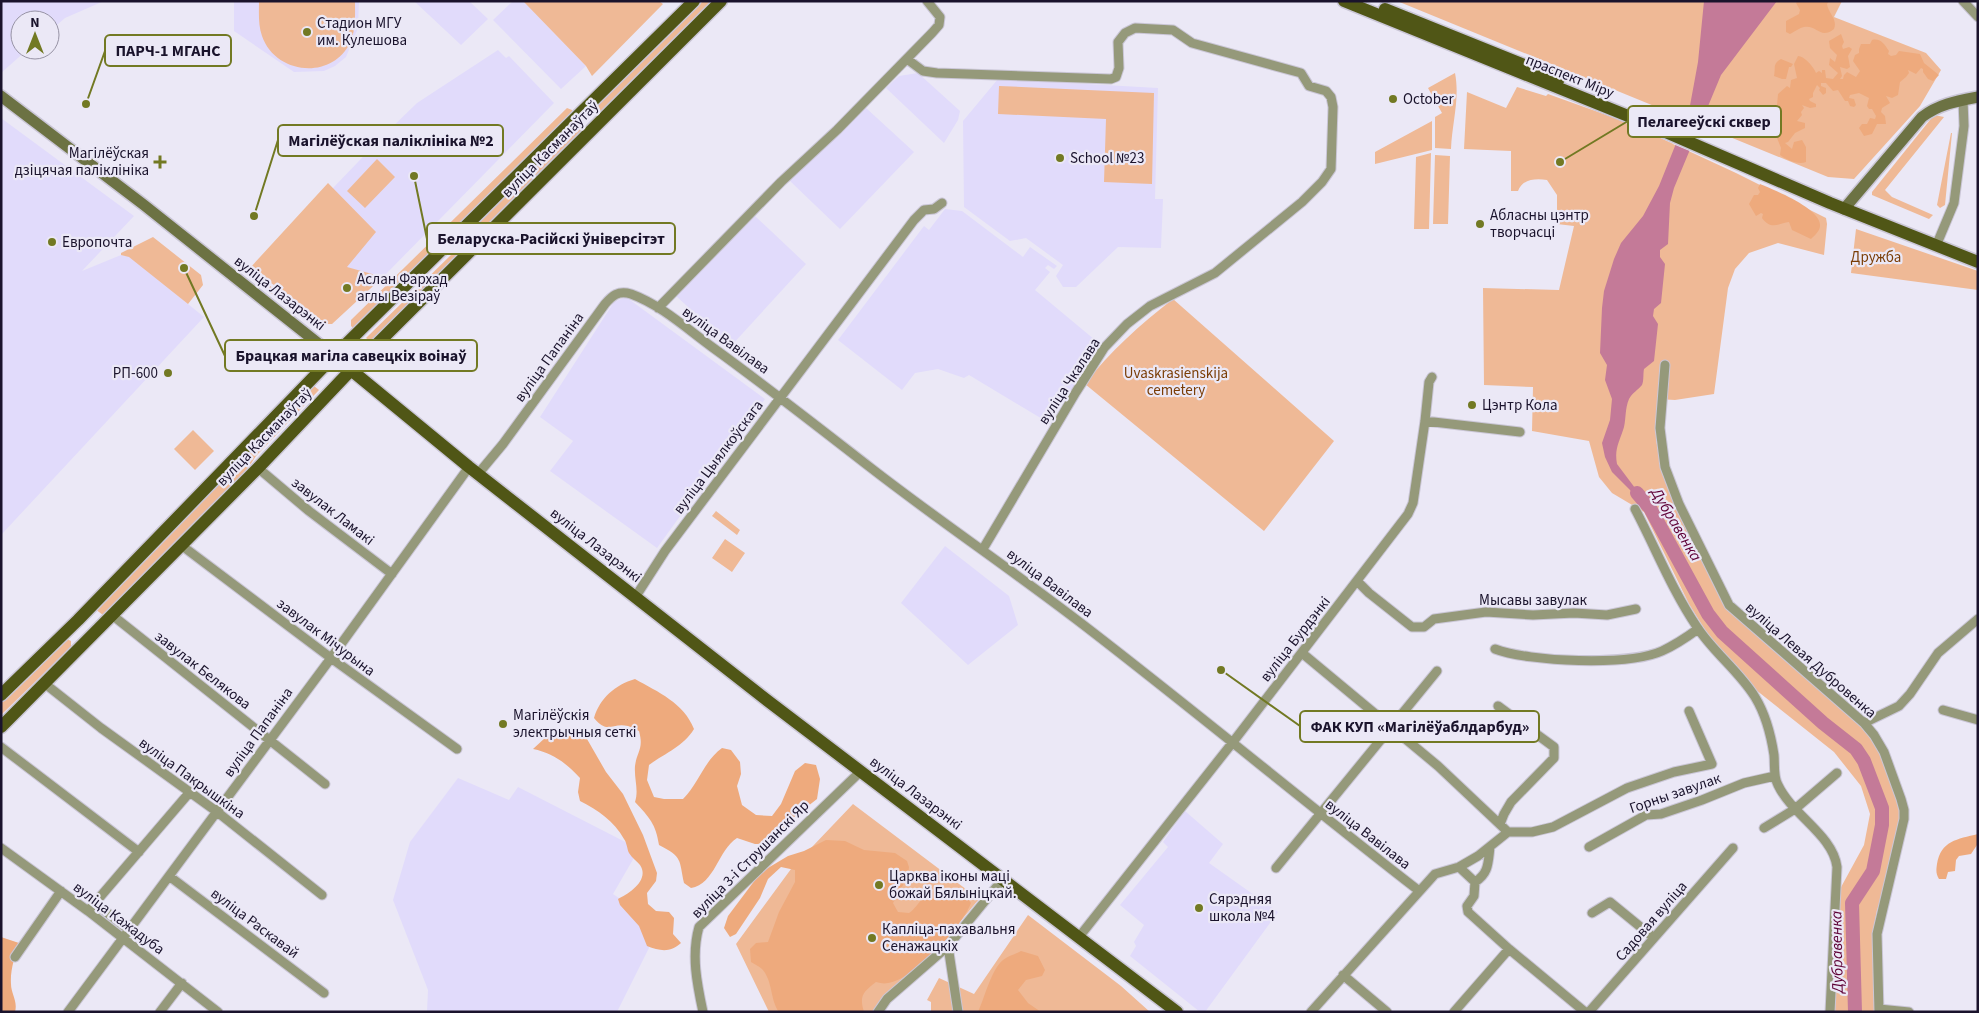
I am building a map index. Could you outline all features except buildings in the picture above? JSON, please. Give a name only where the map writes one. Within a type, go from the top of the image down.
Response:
[{"type":"main road","name":"вуліца Касманаўтаў","points":[[1,695],[90,608],[334,356],[694,1]]},
{"type":"main road","name":"вуліца Касманаўтаў","points":[[1,726],[258,468],[351,370],[722,1]]},
{"type":"main road","name":"праспект Міру","points":[[1344,1],[1640,116]]},
{"type":"main road","name":"праспект Міру","points":[[1366,1],[1938,243],[1978,262]]},
{"type":"main road","name":"вуліца Лазарэнкі","points":[[1,96],[144,205],[474,470],[768,702],[1177,1012]]},
{"type":"main road","points":[[1847,206],[1922,117],[1938,106],[1978,96]]},
{"type":"main road","name":"праспект Міру","points":[[1938,243],[1978,254]]},
{"type":"main road","points":[[90,608],[93,617],[97,620],[110,617]]},
{"type":"main road","points":[[63,634],[75,639],[77,648]]},
{"type":"street","points":[[658,308],[781,182],[837,130],[908,59],[939,25],[940,17],[927,1]]},
{"type":"street","points":[[1963,1],[1978,17]]},
{"type":"street","name":"вуліца Чкалава","points":[[908,59],[923,71],[937,73],[1111,79],[1116,77],[1119,68],[1118,42],[1125,33],[1136,28],[1173,30],[1192,43],[1301,73],[1309,86],[1326,91],[1333,107],[1331,170],[1322,182],[1302,202],[1215,273],[1150,306],[1128,324],[1104,348],[983,549]]},
{"type":"street","points":[[1938,243],[1954,203],[1964,126],[1963,100]]},
{"type":"street","name":"вуліца Цыялкоўскага","points":[[636,596],[665,551],[914,220],[924,210],[934,209],[942,203]]},
{"type":"street","name":"вуліца Папаніна","points":[[68,1012],[392,574],[474,470],[503,444],[613,295],[620,292],[628,293],[658,308]]},
{"type":"street","name":"вуліца Вавілава","points":[[658,308],[781,398],[883,477],[983,549],[1233,742],[1319,814],[1418,890]]},
{"type":"street","name":"вуліца Левая Дубровенка","points":[[1665,365],[1660,428],[1665,467],[1679,504],[1728,605],[1864,723],[1884,752],[1901,798],[1904,819],[1877,934],[1879,1010]]},
{"type":"street","name":"вуліца Бурдэнкі","points":[[1079,937],[1358,582],[1408,514],[1413,502],[1425,421],[1428,382],[1432,377]]},
{"type":"street","points":[[1425,421],[1520,432]]},
{"type":"street","name":"завулак Ламакі","points":[[258,468],[392,574]]},
{"type":"street","points":[[1635,510],[1675,590],[1698,629],[1734,669],[1756,698],[1767,724],[1774,754],[1777,784],[1795,809],[1829,846],[1836,858],[1837,877],[1830,1012]]},
{"type":"street","name":"завулак Мічурына","points":[[181,545],[331,658],[457,749]]},
{"type":"street","name":"Мысавы завулак","points":[[1358,582],[1369,593],[1412,626],[1424,626],[1434,618],[1486,612],[1533,615],[1574,613],[1606,615],[1636,609]]},
{"type":"street","name":"завулак Белякова","points":[[110,617],[325,784]]},
{"type":"street","points":[[1864,723],[1899,706],[1910,694],[1938,653],[1978,619]]},
{"type":"street","points":[[1495,649],[1510,655],[1564,661],[1630,659],[1661,652],[1698,629]]},
{"type":"street","points":[[1302,653],[1438,766],[1508,832]]},
{"type":"street","points":[[1276,868],[1438,671]]},
{"type":"street","name":"вуліца Пакрышкіна","points":[[44,683],[101,728],[216,811],[322,895]]},
{"type":"street","points":[[1498,706],[1554,747],[1555,753],[1551,762],[1512,802],[1500,824]]},
{"type":"street","points":[[1943,710],[1978,720]]},
{"type":"street","points":[[1311,1012],[1418,890],[1435,874],[1459,867],[1490,847],[1508,832],[1532,832],[1553,826],[1627,788],[1674,772],[1712,764],[1689,711]]},
{"type":"street","points":[[2,750],[138,852]]},
{"type":"street","name":"вуліца 3-і Струшанскі Яр","points":[[704,1012],[698,987],[694,943],[699,927],[861,771]]},
{"type":"street","points":[[1764,828],[1795,809],[1837,773]]},
{"type":"street","name":"Горны завулак","points":[[1589,847],[1646,815],[1661,814],[1744,783],[1775,776]]},
{"type":"street","points":[[88,911],[189,793]]},
{"type":"street","points":[[1475,882],[1483,878],[1487,872],[1490,847]]},
{"type":"street","name":"вуліца Кажадуба","points":[[1,848],[88,911],[218,1012]]},
{"type":"street","name":"Садовая вуліца","points":[[1589,1012],[1733,848]]},
{"type":"street","points":[[1459,867],[1475,882]]},
{"type":"street","name":"вуліца Раскавай","points":[[169,876],[324,993]]},
{"type":"street","points":[[878,1012],[886,999],[948,946],[1003,879]]},
{"type":"street","points":[[1475,882],[1474,896],[1467,906],[1468,912],[1509,950],[1585,1012]]},
{"type":"street","points":[[15,957],[61,891]]},
{"type":"street","points":[[1592,913],[1610,902],[1654,938]]},
{"type":"street","points":[[95,903],[128,929]]},
{"type":"street","points":[[948,946],[958,1012]]},
{"type":"street","points":[[1454,1012],[1509,950]]},
{"type":"street","points":[[1344,975],[1387,1012]]},
{"type":"street","points":[[160,1012],[182,983]]},
{"type":"street","points":[[1879,1010],[1909,1012]]},
{"type":"shaded area","points":[[1,1],[104,1],[65,18],[60,22],[60,10],[10,10],[10,60],[16,60],[1,73]]},
{"type":"shaded area","points":[[234,1],[359,1],[358,28],[346,57],[335,66],[324,71],[294,72],[234,31]]},
{"type":"shaded area","points":[[414,1],[469,1],[488,19],[461,45]]},
{"type":"shaded area","points":[[513,1],[523,1],[586,66],[561,89],[493,20]]},
{"type":"shaded area","points":[[1704,1],[1777,1],[1721,75],[1674,188],[1670,203],[1668,244],[1660,250],[1660,257],[1665,264],[1661,303],[1654,309],[1653,316],[1658,324],[1654,361],[1644,369],[1642,385],[1629,399],[1624,427],[1616,453],[1617,464],[1650,508],[1612,472],[1605,457],[1602,443],[1610,420],[1612,399],[1605,380],[1607,365],[1600,353],[1602,308],[1604,291],[1621,243],[1643,216],[1659,186],[1689,111],[1698,62]]},
{"type":"shaded area","points":[[1798,1],[1829,1],[1827,4],[1835,22],[1834,29],[1822,33],[1813,28],[1804,27],[1790,34],[1786,32],[1786,21],[1799,14],[1800,10],[1796,3]]},
{"type":"shaded area","points":[[1841,34],[1844,42],[1843,49],[1849,47],[1852,49],[1848,56],[1850,67],[1847,69],[1840,67],[1842,76],[1840,79],[1843,79],[1847,72],[1856,77],[1860,71],[1853,61],[1855,55],[1859,53],[1861,44],[1870,44],[1872,40],[1880,41],[1884,44],[1889,51],[1888,54],[1891,56],[1896,55],[1899,51],[1920,54],[1924,63],[1939,75],[1933,81],[1928,79],[1921,68],[1916,74],[1908,70],[1909,73],[1900,82],[1898,95],[1892,98],[1886,96],[1890,103],[1882,108],[1881,112],[1885,116],[1886,124],[1877,124],[1872,134],[1864,136],[1859,128],[1862,124],[1867,124],[1870,118],[1875,119],[1876,116],[1872,109],[1869,109],[1867,106],[1869,98],[1859,93],[1850,95],[1849,98],[1854,99],[1856,105],[1854,107],[1850,106],[1838,90],[1833,91],[1826,83],[1821,83],[1821,86],[1826,88],[1826,93],[1823,95],[1817,85],[1813,97],[1809,99],[1816,104],[1816,107],[1810,108],[1802,105],[1804,108],[1801,112],[1802,115],[1797,121],[1805,123],[1805,128],[1795,133],[1785,143],[1792,149],[1794,142],[1802,140],[1806,147],[1806,162],[1800,163],[1789,160],[1780,155],[1781,148],[1775,133],[1777,116],[1775,108],[1778,94],[1787,86],[1790,88],[1791,80],[1797,78],[1794,64],[1798,56],[1808,62],[1816,73],[1819,71],[1822,73],[1822,70],[1825,70],[1826,78],[1833,79],[1838,73],[1829,65],[1830,58],[1835,62],[1837,55],[1830,48],[1829,41]]},
{"type":"shaded area","points":[[498,50],[506,58],[509,56],[554,103],[383,277],[346,267],[306,216],[417,103]]},
{"type":"shaded area","points":[[1781,59],[1793,64],[1789,67],[1786,79],[1774,76],[1775,64]]},
{"type":"shaded area","points":[[918,73],[960,111],[958,120],[944,143],[886,88],[899,76]]},
{"type":"shaded area","name":"School №23","points":[[998,79],[1158,88],[1155,199],[1163,199],[1161,248],[1118,247],[1076,287],[1063,287],[1056,276],[1063,265],[1026,238],[1010,241],[964,207],[963,121]]},
{"type":"shaded area","points":[[865,107],[914,152],[840,229],[790,181]]},
{"type":"shaded area","points":[[1,118],[134,216],[82,271],[121,255],[129,256],[204,317],[1,535]]},
{"type":"shaded area","points":[[1760,184],[1796,201],[1813,213],[1819,220],[1820,226],[1811,239],[1792,230],[1789,222],[1771,225],[1762,218],[1763,214],[1761,213],[1756,216],[1749,204],[1754,195],[1758,195],[1760,192],[1758,188]]},
{"type":"shaded area","points":[[945,209],[962,211],[1023,257],[1030,247],[1057,266],[1054,269],[1048,265],[1045,268],[1050,272],[1035,290],[1101,345],[1049,423],[969,375],[964,378],[938,369],[915,373],[902,390],[838,340],[924,226],[929,230]]},
{"type":"shaded area","points":[[755,216],[806,264],[731,346],[676,296]]},
{"type":"shaded area","points":[[626,297],[765,399],[657,548],[550,471],[573,441],[540,417],[614,302]]},
{"type":"shaded area","points":[[945,546],[1009,596],[1018,625],[968,665],[901,603]]},
{"type":"shaded area","points":[[635,679],[677,705],[690,720],[694,729],[685,741],[649,765],[647,780],[654,797],[683,799],[711,759],[722,748],[731,750],[740,762],[741,774],[737,786],[742,805],[756,815],[772,816],[781,804],[795,771],[805,763],[816,765],[820,779],[817,799],[794,817],[770,844],[755,844],[737,838],[725,850],[706,880],[691,888],[684,883],[679,860],[659,845],[651,821],[635,802],[637,793],[635,766],[641,742],[639,731],[623,725],[603,726],[594,718],[600,704],[609,693]]},
{"type":"shaded area","points":[[576,732],[587,739],[606,772],[623,794],[643,835],[657,873],[656,881],[647,893],[648,904],[656,911],[669,912],[674,918],[673,934],[681,943],[669,950],[647,946],[639,926],[620,905],[618,899],[637,886],[642,876],[642,871],[640,865],[629,853],[626,842],[620,833],[605,817],[580,801],[578,792],[580,778],[575,773],[553,756],[533,749],[546,737],[563,737]]},
{"type":"shaded area","points":[[458,778],[509,800],[518,787],[639,849],[613,894],[660,926],[617,1012],[427,1012],[428,990],[393,900],[410,842]]},
{"type":"shaded area","name":"Сярэдняя школа №4","points":[[1185,811],[1223,844],[1209,863],[1278,912],[1205,1012],[1200,1012],[1130,956],[1136,946],[1134,942],[1144,925],[1120,905],[1168,847],[1163,842]]},
{"type":"shaded area","points":[[1978,834],[1977,845],[1971,854],[1959,856],[1956,860],[1955,871],[1948,872],[1946,879],[1939,879],[1937,866],[1942,850],[1951,842]]},
{"type":"shaded area","points":[[826,840],[845,841],[864,850],[895,853],[907,861],[909,867],[908,876],[893,903],[898,912],[909,913],[929,893],[942,888],[948,888],[961,893],[971,903],[958,925],[923,963],[899,979],[886,983],[876,982],[868,989],[862,998],[864,1012],[779,1012],[766,974],[761,968],[751,962],[750,949],[756,943],[768,942],[779,912],[795,882],[795,870],[781,867],[768,879],[760,898],[736,934],[730,937],[724,928],[728,916],[761,872],[788,856],[804,851]]},
{"type":"shaded area","points":[[1,937],[19,943],[13,963],[11,979],[11,988],[16,1004],[15,1012],[1,1012]]},
{"type":"shaded area","points":[[1021,951],[1038,956],[1045,970],[1042,976],[1026,980],[1018,990],[1028,1003],[1041,1012],[978,1012],[999,964]]},
{"type":"green space","name":"Стадион МГУ им. Кулешова","points":[[259,1],[355,1],[354,28],[350,43],[341,55],[330,63],[317,68],[291,65],[269,49],[262,36],[259,23]]},
{"type":"green space","points":[[523,1],[659,1],[663,4],[592,76],[586,66]]},
{"type":"green space","points":[[703,1],[715,1],[601,114],[597,115],[594,108]]},
{"type":"green space","points":[[1397,1],[1842,1],[1834,17],[1926,53],[1941,70],[1920,106],[1854,179],[1828,177]]},
{"type":"green space","points":[[1455,73],[1457,92],[1451,149],[1435,148],[1435,117],[1442,113],[1428,88]]},
{"type":"green space","points":[[999,86],[1154,93],[1152,184],[1104,182],[1106,119],[998,114]]},
{"type":"green space","points":[[1517,87],[1546,96],[1548,94],[1626,122],[1736,173],[1826,218],[1824,255],[1778,243],[1749,253],[1735,269],[1728,288],[1714,394],[1675,400],[1658,399],[1656,440],[1664,478],[1684,525],[1725,607],[1864,726],[1877,744],[1901,815],[1885,889],[1877,910],[1872,937],[1875,1012],[1834,1012],[1840,889],[1864,845],[1870,814],[1861,786],[1834,752],[1756,690],[1707,633],[1689,604],[1644,512],[1612,493],[1599,477],[1589,441],[1532,431],[1533,387],[1484,385],[1483,288],[1559,290],[1574,226],[1557,224],[1557,195],[1547,180],[1530,180],[1523,184],[1518,191],[1511,191],[1511,151],[1464,149],[1467,92],[1506,108]]},
{"type":"green space","points":[[567,108],[572,110],[572,114],[354,329],[351,326],[351,320]]},
{"type":"green space","points":[[1934,115],[1944,117],[1885,190],[1892,197],[1933,215],[1929,219],[1872,195],[1872,192]]},
{"type":"green space","points":[[1432,121],[1432,150],[1375,164],[1375,152]]},
{"type":"green space","points":[[577,126],[582,126],[583,129],[371,342],[366,338],[452,254],[463,239]]},
{"type":"green space","points":[[1951,133],[1945,205],[1940,208],[1937,205]]},
{"type":"green space","points":[[1431,153],[1429,229],[1414,229],[1416,157]]},
{"type":"green space","points":[[1435,155],[1450,156],[1448,224],[1433,224]]},
{"type":"green space","points":[[377,159],[395,177],[365,208],[347,191]]},
{"type":"green space","points":[[328,183],[376,232],[347,267],[383,277],[332,324],[326,324],[274,285],[249,269]]},
{"type":"green space","name":"Дружба","points":[[1856,229],[1978,271],[1978,290],[1851,273]]},
{"type":"green space","points":[[153,237],[201,275],[203,285],[188,304],[129,257],[121,255],[121,253]]},
{"type":"green space","points":[[270,286],[286,297],[285,300],[268,292]]},
{"type":"green space","name":"Uvaskrasienskija cemetery","points":[[1173,299],[1334,441],[1264,531],[1085,384],[1126,339]]},
{"type":"green space","points":[[314,386],[319,390],[256,456],[246,471],[106,613],[103,615],[95,609]]},
{"type":"green space","points":[[193,430],[214,451],[195,470],[174,449]]},
{"type":"green space","points":[[716,511],[740,530],[737,535],[712,516]]},
{"type":"green space","points":[[725,539],[745,553],[732,572],[712,558]]},
{"type":"green space","points":[[67,639],[71,641],[71,647],[1,715],[1,702]]},
{"type":"green space","points":[[853,804],[979,899],[939,947],[883,997],[873,1012],[769,1012],[736,944],[791,869]]},
{"type":"green space","points":[[1028,915],[1121,986],[1150,1012],[931,1012],[931,1002],[927,1000],[939,978],[974,994]]},
{"type":"pier","points":[[1682,121],[1701,129],[1692,152],[1673,144]]},
{"type":"waterway","name":"Дубравенка","points":[[1637,493],[1650,508],[1708,614],[1722,632],[1823,723],[1856,749],[1864,761],[1882,808],[1882,825],[1873,871],[1852,903],[1855,1012]]},
{"type":"place","name":"Стадион МГУ им. Кулешова","points":[[307,32]]},
{"type":"place","name":"October","points":[[1393,99]]},
{"type":"place","name":"ПАРЧ-1 МГАНС","points":[[86,104]]},
{"type":"place","name":"School №23","points":[[1060,158]]},
{"type":"place","name":"Магілёўская дзіцячая паліклініка","points":[[160,162]]},
{"type":"place","name":"Пелагееўскі сквер","points":[[1560,162]]},
{"type":"place","name":"Беларуска-Расійскі ўніверсітэт","points":[[414,176]]},
{"type":"place","name":"Магілёўская паліклініка №2","points":[[254,216]]},
{"type":"place","name":"Абласны цэнтр творчасці","points":[[1480,224]]},
{"type":"place","name":"Европочта","points":[[52,242]]},
{"type":"place","name":"Брацкая магіла савецкіх воінаў","points":[[184,268]]},
{"type":"place","name":"Аслан Фархад аглы Везіраў","points":[[347,288]]},
{"type":"place","name":"РП-600","points":[[168,373]]},
{"type":"place","name":"Цэнтр Кола","points":[[1472,405]]},
{"type":"place","name":"ФАК КУП «Магілёўаблдарбуд»","points":[[1221,670]]},
{"type":"place","name":"Магілёўскія электрычныя сеткі","points":[[503,724]]},
{"type":"place","name":"Царква іконы маці божай Бялыніцкай.","points":[[879,885]]},
{"type":"place","name":"Сярэдняя школа №4","points":[[1199,908]]},
{"type":"place","name":"Капліца-пахавальня Сенажацкіх","points":[[872,938]]}]
